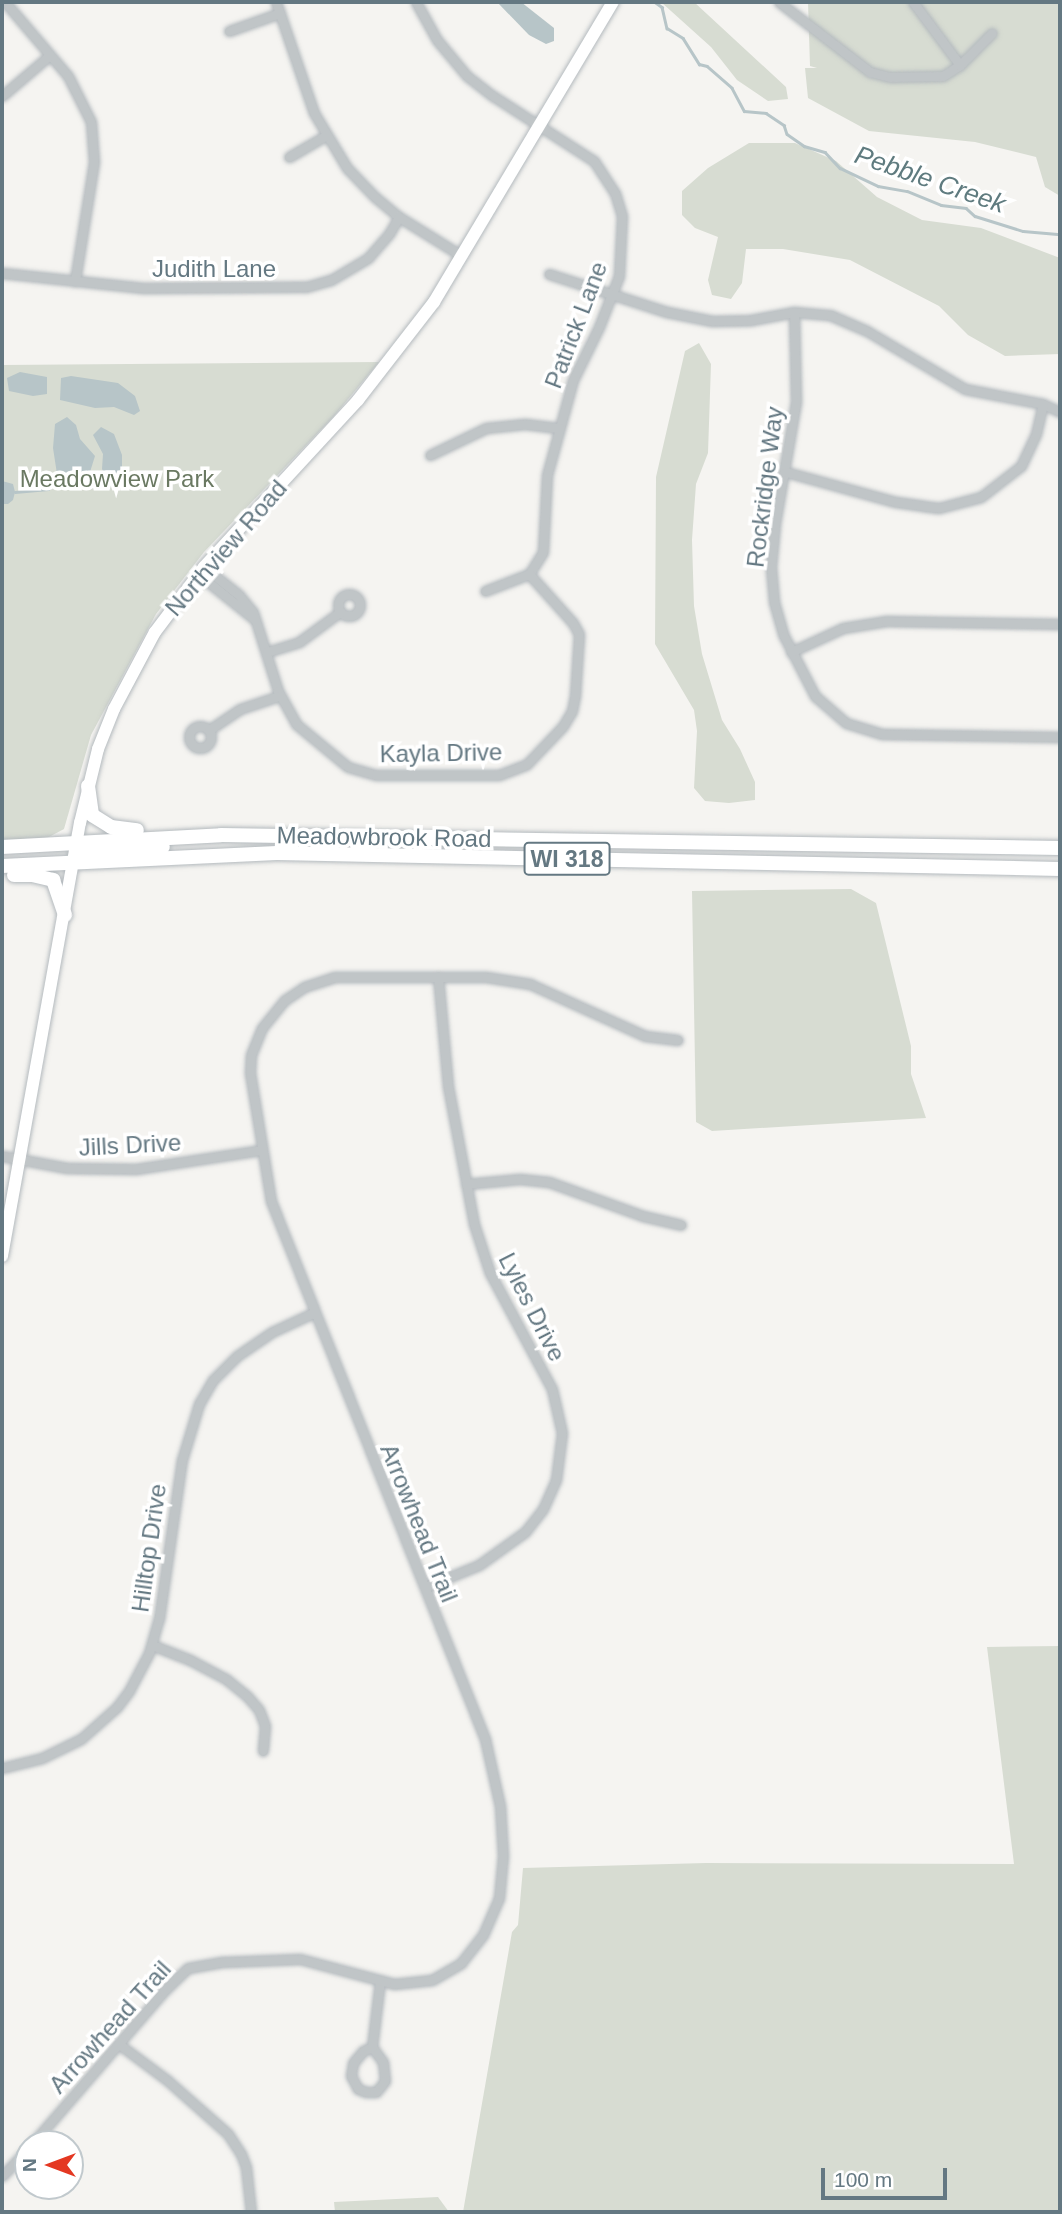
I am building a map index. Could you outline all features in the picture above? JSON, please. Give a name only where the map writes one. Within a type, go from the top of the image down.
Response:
[{"type":"main road","points":[[88,786],[92,815],[103,824],[127,830],[178,828],[214,835]]},
{"type":"main road","points":[[74,863],[85,853],[185,845],[214,835]]},
{"type":"main road","name":"Meadowbrook Road","points":[[2,847],[214,835],[1060,848]]},
{"type":"main road","name":"Meadowbrook Road","points":[[2,866],[277,853],[1060,869]]},
{"type":"main road","points":[[2,875],[32,875],[53,880],[65,915]]},
{"type":"street","points":[[5,2],[80,95],[93,135],[94,162],[75,281]]},
{"type":"street","points":[[276,2],[308,99],[326,136],[358,181],[399,216],[462,256]]},
{"type":"street","name":"Patrick Lane","points":[[416,2],[437,40],[467,76],[493,96],[594,161],[615,193],[623,229],[622,254],[613,293],[599,327],[581,359],[560,428],[544,495],[543,552],[529,574]]},
{"type":"street","name":"Northview Road","points":[[2,1256],[88,786],[106,729],[135,668],[155,632],[201,570],[365,391],[434,302],[613,2]]},
{"type":"street","points":[[779,2],[870,72],[890,77],[943,76],[960,65],[992,33]]},
{"type":"street","points":[[913,2],[919,14],[960,65]]},
{"type":"street","points":[[229,31],[280,13]]},
{"type":"street","points":[[2,96],[50,55]]},
{"type":"street","points":[[289,157],[326,136]]},
{"type":"street","name":"Judith Lane","points":[[2,273],[143,288],[306,287],[331,281],[368,258],[389,234],[399,216]]},
{"type":"street","points":[[549,274],[667,312],[712,321],[751,320],[794,312],[830,315],[867,331],[965,389],[1043,404],[1060,412]]},
{"type":"street","name":"Rockridge Way","points":[[794,312],[796,402],[775,524],[771,567],[774,602],[791,652],[815,696],[846,723],[882,734],[1060,737]]},
{"type":"street","points":[[786,472],[896,502],[939,508],[981,497],[1021,466],[1036,434],[1043,404]]},
{"type":"street","points":[[430,455],[486,428],[525,424],[560,428]]},
{"type":"street","name":"Kayla Drive","points":[[201,570],[245,601],[258,623],[279,696],[296,724],[333,757],[363,773],[499,775],[527,764],[563,726],[572,712],[576,687],[579,634],[573,623],[529,574]]},
{"type":"street","points":[[485,591],[529,574]]},
{"type":"street","points":[[267,652],[299,642],[340,612]]},
{"type":"street","points":[[791,652],[843,628],[886,621],[1060,624]]},
{"type":"street","points":[[209,730],[240,709],[279,696]]},
{"type":"street","name":"Arrowhead Trail","points":[[44,2130],[188,1968],[223,1962],[300,1959],[394,1984],[432,1980],[460,1964],[483,1936],[499,1898],[503,1856],[500,1806],[490,1757],[475,1711],[276,1218],[251,1093],[251,1055],[262,1028],[285,1000],[304,987],[334,977],[438,976],[518,981],[554,992],[645,1036],[678,1040]]},
{"type":"street","name":"Lyles Drive","points":[[425,1587],[479,1565],[525,1532],[551,1495],[562,1448],[560,1416],[552,1389],[490,1273],[474,1224],[447,1074],[438,976]]},
{"type":"street","name":"Jills Drive","points":[[2,1156],[67,1168],[136,1170],[261,1150]]},
{"type":"street","points":[[466,1184],[520,1179],[549,1182],[643,1216],[681,1225]]},
{"type":"street","name":"Hilltop Drive","points":[[2,1768],[42,1758],[81,1739],[101,1723],[129,1691],[152,1645],[165,1583],[182,1460],[199,1404],[213,1380],[237,1356],[272,1332],[313,1314]]},
{"type":"street","points":[[152,1645],[190,1660],[226,1679],[247,1696],[259,1710],[265,1726],[263,1751]]},
{"type":"street","points":[[372,2047],[363,2051],[353,2063],[351,2076],[358,2089],[366,2092],[376,2092],[385,2081],[383,2062],[372,2047],[380,1981]]},
{"type":"street","points":[[120,2045],[167,2080],[228,2134],[242,2154],[246,2167],[251,2212]]},
{"type":"green space","points":[[661,2],[694,2],[786,87],[788,99],[768,101],[737,80],[711,47]]},
{"type":"green space","points":[[808,2],[1060,2],[1060,196],[1045,187],[1036,157],[975,142],[869,131],[808,98],[805,68],[817,68],[810,66]]},
{"type":"green space","points":[[749,143],[795,143],[836,161],[877,197],[922,220],[981,228],[1060,258],[1060,354],[1005,356],[968,335],[939,306],[850,260],[783,249],[746,249],[742,283],[731,299],[712,295],[708,280],[718,237],[695,228],[682,215],[682,191],[708,168]]},
{"type":"green space","points":[[699,343],[711,364],[708,453],[696,484],[692,540],[694,606],[702,654],[722,720],[740,749],[755,782],[755,800],[729,803],[705,801],[694,788],[697,731],[694,710],[655,644],[656,477],[685,351]]},
{"type":"green space","name":"Meadowview Park","points":[[379,362],[334,416],[204,552],[156,614],[91,735],[64,829],[47,838],[2,840],[2,365]]},
{"type":"green space","points":[[851,889],[876,903],[911,1046],[911,1074],[926,1118],[712,1131],[696,1122],[692,891]]},
{"type":"green space","points":[[1060,1646],[1060,2212],[463,2212],[512,1932],[518,1925],[523,1868],[706,1863],[1014,1864],[987,1647]]},
{"type":"green space","points":[[438,2197],[449,2212],[335,2212],[334,2202]]},
{"type":"shaded area","points":[[497,2],[521,2],[554,28],[554,41],[546,44],[529,35]]},
{"type":"shaded area","points":[[20,372],[47,377],[47,394],[33,396],[9,391],[7,378]]},
{"type":"shaded area","points":[[71,376],[118,383],[135,396],[140,411],[134,415],[114,407],[95,408],[60,400],[61,378]]},
{"type":"shaded area","points":[[67,417],[76,425],[80,439],[95,456],[90,472],[70,479],[57,474],[53,448],[55,424]]},
{"type":"shaded area","points":[[101,427],[114,434],[122,455],[122,468],[114,475],[106,477],[102,469],[103,454],[93,435]]},
{"type":"shaded area","points":[[2,481],[13,484],[13,500],[8,504],[2,504]]},
{"type":"waterway","name":"Pebble Creek","points":[[655,2],[662,7],[667,28],[683,38],[699,64],[707,66],[732,88],[744,111],[766,113],[784,125],[787,134],[804,146],[825,152],[840,168],[878,186],[907,191],[941,205],[966,208],[975,216],[1023,231],[1060,234]]},
{"type":"waterway","points":[[15,492],[48,489],[60,477]]}]
